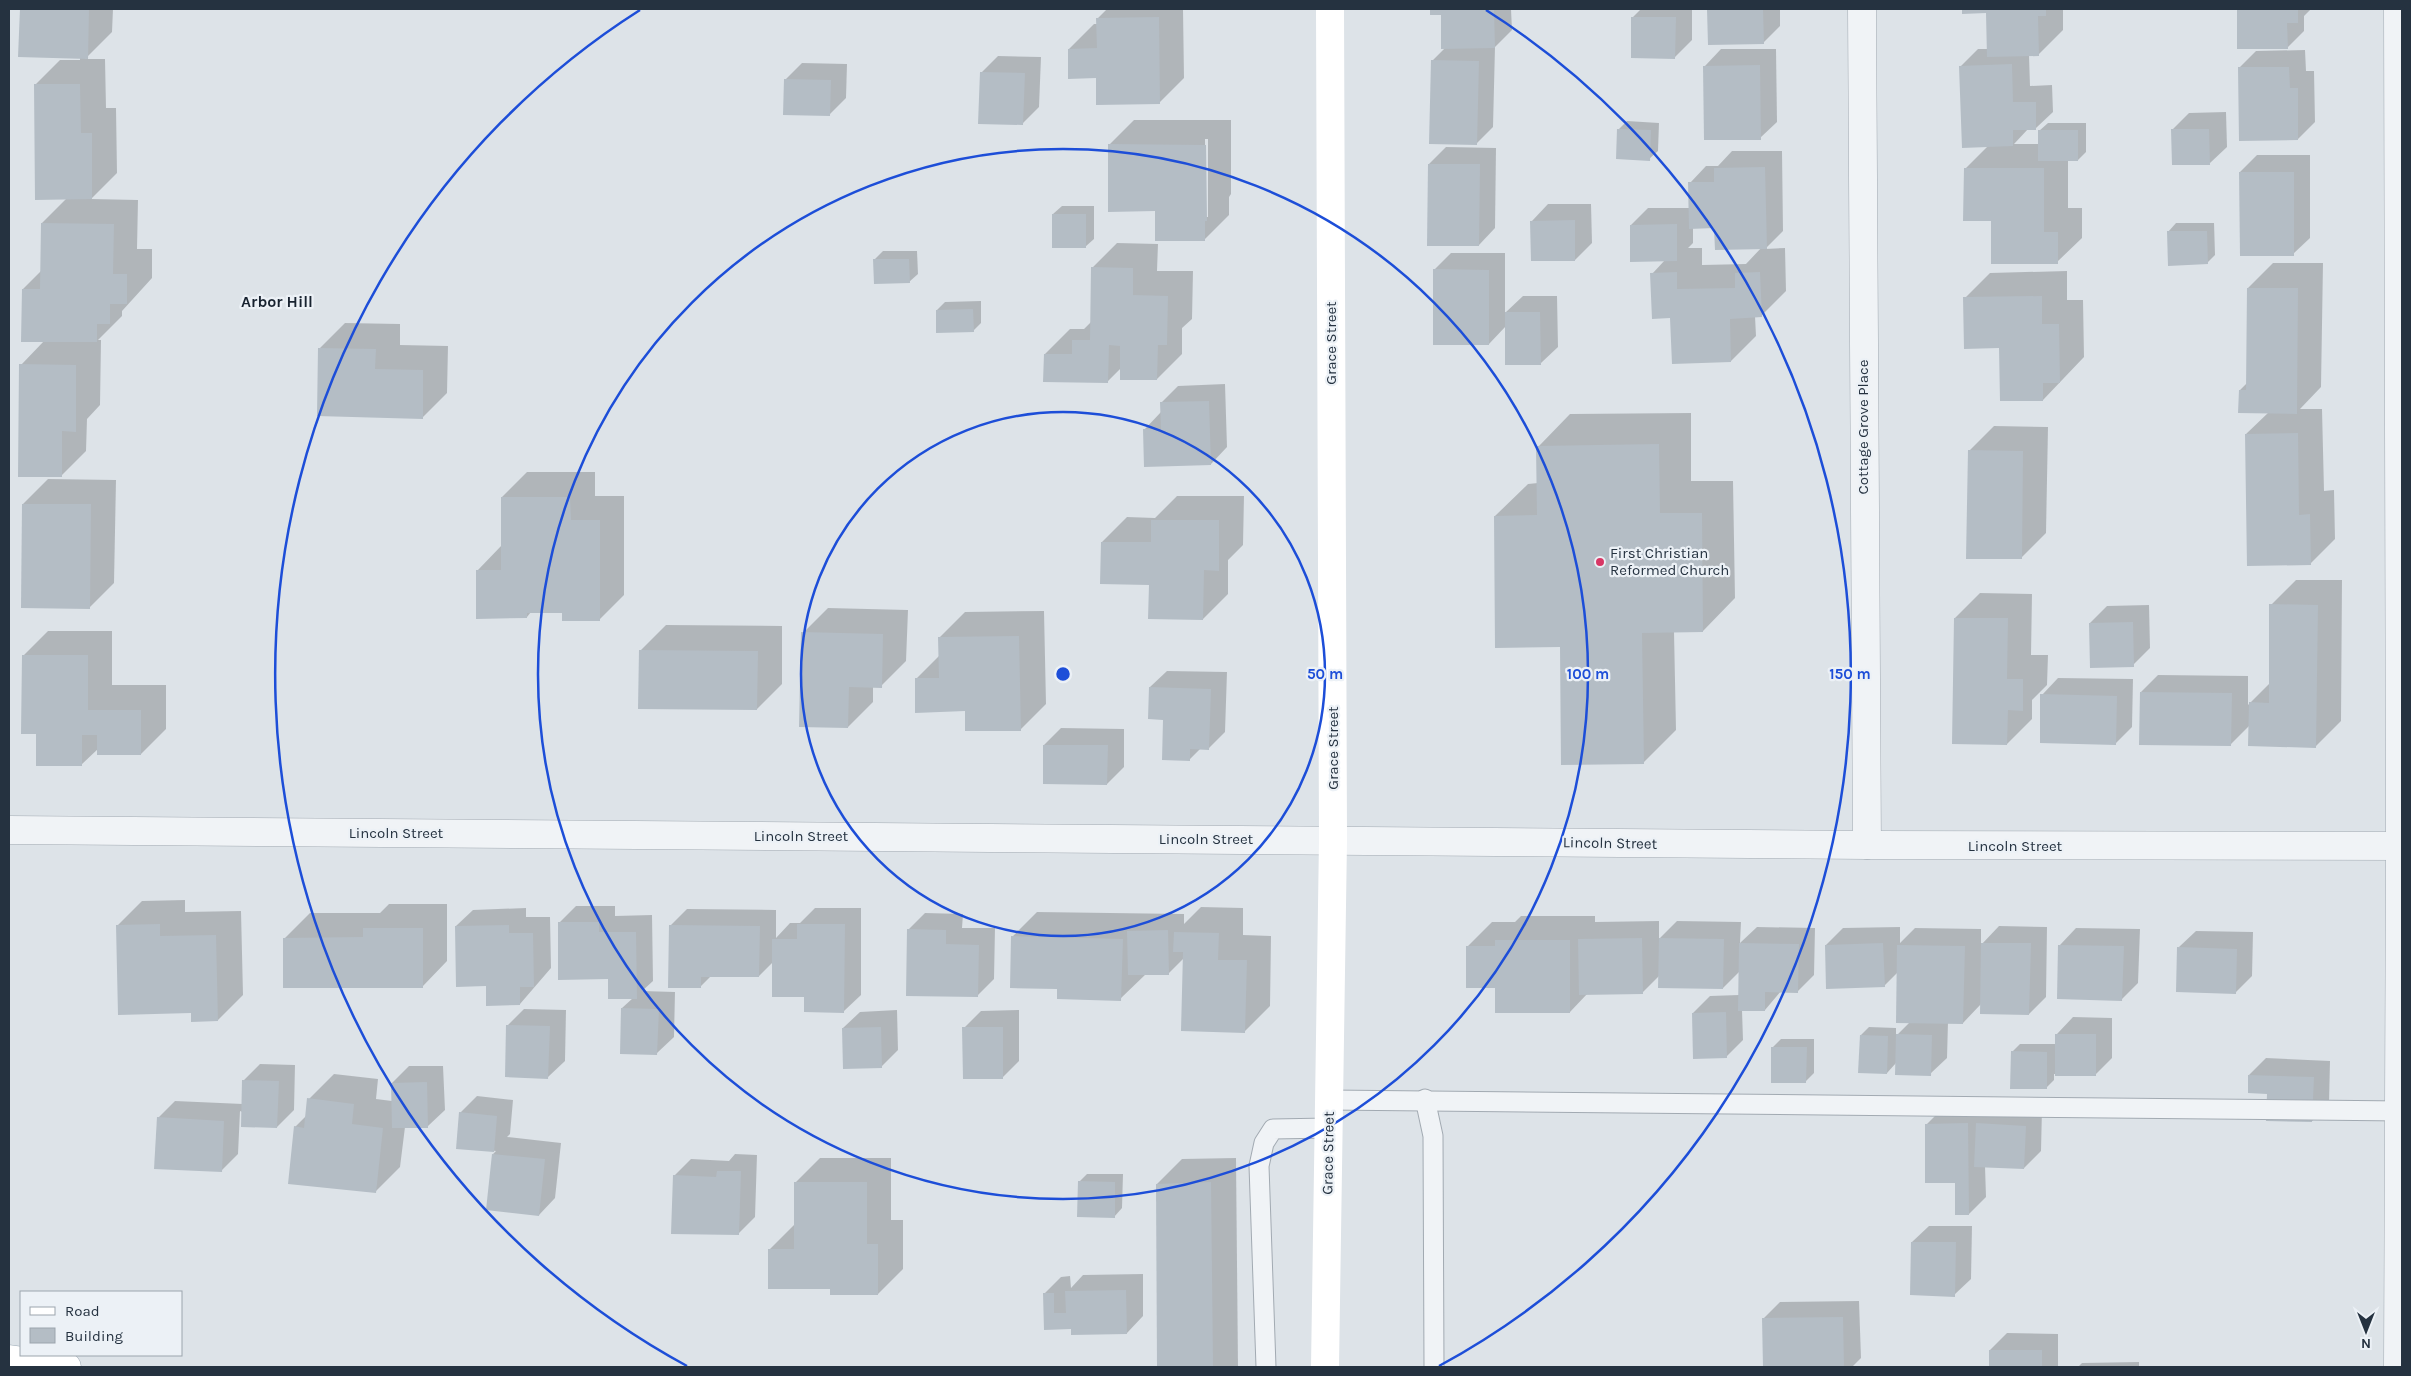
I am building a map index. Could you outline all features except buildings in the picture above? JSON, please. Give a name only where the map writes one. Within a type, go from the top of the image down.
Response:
[{"type":"street","name":"Grace Street","points":[[1325,1367],[1333,840],[1330,9]]},
{"type":"street","name":"Cottage Grove Place","points":[[1862,9],[1867,846]]},
{"type":"street","points":[[2398,9],[2401,846],[2401,1111],[2398,1367]]},
{"type":"street","name":"Lincoln Street","points":[[9,830],[1867,846],[2401,846]]},
{"type":"street","points":[[9,1358],[66,1367]]},
{"type":"lane","points":[[1329,1100],[1425,1099],[2401,1111]]},
{"type":"lane","points":[[1425,1099],[1433,1136],[1434,1367]]},
{"type":"lane","points":[[1266,1367],[1259,1166],[1264,1143],[1273,1129],[1328,1128]]},
{"type":"place","name":"First Christian Reformed Church","points":[[1600,562]]},
{"type":"district","name":"Arbor Hill","points":[[277,301]]}]
